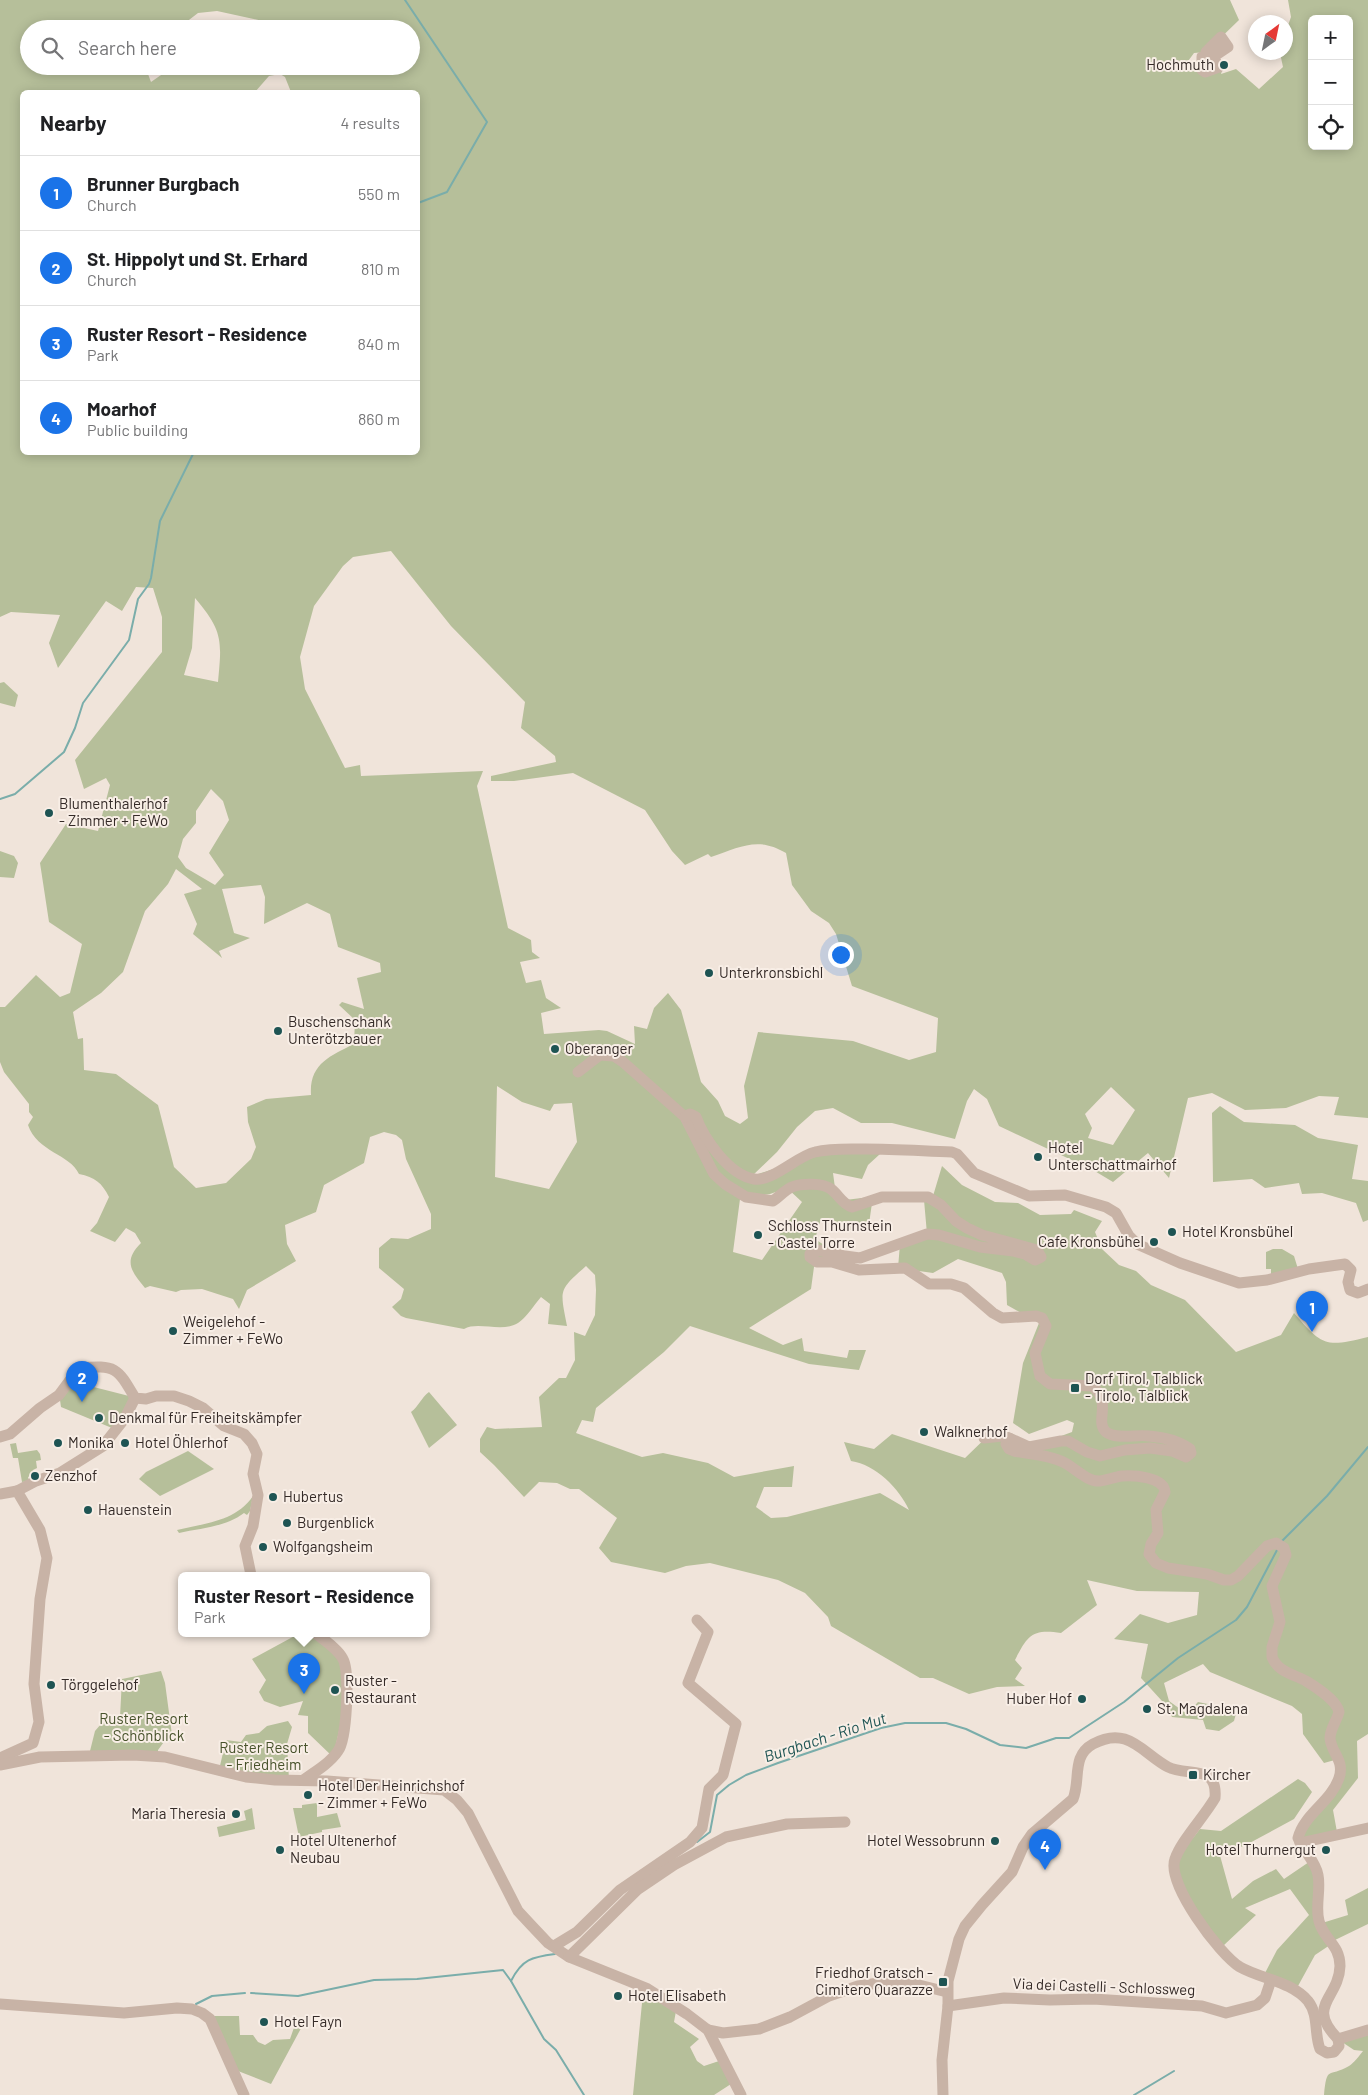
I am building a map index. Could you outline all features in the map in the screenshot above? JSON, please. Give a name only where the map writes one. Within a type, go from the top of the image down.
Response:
[{"type":"street","points":[[578,1072],[600,1055],[614,1056],[624,1062],[685,1117],[714,1174],[725,1184],[746,1196],[773,1201],[791,1187],[808,1185],[823,1186],[831,1189],[843,1202],[852,1207],[882,1197],[928,1198],[941,1205],[962,1225],[982,1236],[1037,1250],[1041,1257],[1036,1260],[1013,1251],[927,1234],[860,1258],[819,1250],[810,1254],[810,1257],[817,1262],[832,1262],[859,1270],[905,1268],[929,1284],[951,1284],[964,1288],[1002,1318],[1036,1316],[1042,1318],[1046,1326],[1035,1353],[1040,1376],[1056,1384],[1092,1386],[1096,1389],[1104,1404],[1102,1425],[1110,1434],[1166,1439],[1184,1444],[1191,1451],[1186,1457],[1172,1451],[1150,1448],[1100,1456],[1087,1452],[1068,1441],[1061,1440],[1029,1447],[1014,1439],[1002,1436],[984,1438]]},
{"type":"street","points":[[685,1117],[690,1114],[696,1117],[702,1133],[725,1161],[742,1174],[753,1179],[768,1177],[807,1154],[830,1149],[952,1152],[957,1154],[974,1173],[1029,1196],[1065,1195],[1106,1207],[1116,1213],[1129,1236],[1137,1244],[1180,1263],[1239,1283],[1267,1280],[1324,1266],[1345,1264],[1350,1268],[1348,1282],[1350,1290],[1358,1293],[1368,1289]]},
{"type":"street","points":[[0,1437],[10,1434],[40,1408],[59,1395],[79,1368],[97,1367],[117,1371],[122,1374],[135,1398]]},
{"type":"street","points":[[135,1398],[146,1399],[156,1396],[174,1396],[189,1401],[203,1408],[224,1426],[244,1434],[252,1443],[257,1454],[253,1474],[258,1495],[253,1526],[245,1546],[250,1572]]},
{"type":"street","points":[[0,1494],[17,1492],[36,1481],[60,1473],[102,1446],[126,1418],[135,1398]]},
{"type":"street","points":[[943,2095],[942,2060],[948,2006],[947,1992],[958,1939],[965,1926],[1012,1872],[1023,1847],[1032,1834],[1073,1799],[1076,1793],[1077,1763],[1082,1755],[1091,1745],[1112,1738],[1127,1739],[1136,1743],[1166,1766],[1173,1769],[1197,1772],[1206,1775],[1213,1781],[1216,1789],[1215,1798],[1179,1851],[1174,1861],[1175,1875],[1196,1916],[1226,1957],[1240,1967],[1287,1986],[1308,2002],[1320,2049],[1326,2053],[1334,2052],[1339,2046],[1338,2039],[1326,2027],[1324,2009],[1339,1972],[1339,1956],[1320,1923],[1317,1870],[1298,1838],[1303,1826],[1333,1791],[1339,1777],[1340,1761],[1330,1735],[1340,1712],[1332,1699],[1307,1682],[1282,1670],[1272,1657],[1272,1647],[1280,1622],[1272,1586],[1286,1555],[1280,1546],[1267,1546],[1232,1580],[1224,1580],[1207,1574],[1162,1565],[1151,1559],[1149,1554],[1151,1544],[1158,1533],[1156,1510],[1165,1492],[1162,1484],[1134,1476],[1122,1476],[1098,1481],[1092,1480],[1062,1461],[1009,1449],[1006,1444],[1009,1438]]},
{"type":"street","points":[[0,1758],[33,1743],[39,1722],[34,1684],[40,1599],[47,1564],[46,1552],[36,1520],[17,1492]]},
{"type":"street","points":[[554,1946],[576,1932],[620,1890],[690,1842],[702,1828],[709,1789],[723,1775],[736,1724],[688,1683],[708,1632],[697,1620]]},
{"type":"street","points":[[303,1780],[322,1767],[338,1751],[344,1737],[346,1720],[346,1672],[344,1660],[319,1637]]},
{"type":"street","points":[[0,1765],[40,1757],[133,1755],[165,1757],[246,1777],[436,1788],[447,1792],[468,1813],[518,1911],[554,1946],[569,1957],[646,1988],[708,2030],[741,2095]]},
{"type":"street","points":[[569,1957],[637,1890],[674,1864],[726,1837],[787,1824],[845,1822]]},
{"type":"street","points":[[1300,1843],[1368,1828]]},
{"type":"street","points":[[708,2030],[723,2033],[759,2029],[829,1996],[858,1986],[899,1980],[947,1992]]},
{"type":"street","name":"Via dei Castelli - Schlossweg","points":[[948,2006],[1004,1998],[1093,1999],[1202,2006],[1226,2013],[1258,2005],[1264,1998],[1271,1980]]},
{"type":"street","points":[[0,2004],[124,2013],[177,2008],[192,2009],[210,2019],[244,2095]]},
{"type":"street","points":[[1338,2039],[1368,2030]]},
{"type":"green space","points":[[0,0],[1230,0],[1239,20],[1206,52],[1194,53],[1183,68],[1202,65],[1222,71],[1221,74],[1236,69],[1259,89],[1283,67],[1282,60],[1293,60],[1293,15],[1291,15],[1288,0],[1368,0],[1368,1118],[1334,1115],[1339,1097],[1319,1096],[1286,1108],[1245,1110],[1212,1093],[1188,1098],[1169,1178],[1148,1153],[1113,1182],[1093,1170],[999,1126],[987,1099],[974,1089],[967,1101],[955,1139],[892,1123],[861,1123],[833,1108],[815,1111],[797,1127],[777,1152],[752,1176],[804,1159],[834,1153],[880,1154],[868,1165],[862,1179],[833,1173],[835,1188],[845,1200],[870,1197],[872,1203],[868,1231],[853,1231],[821,1219],[815,1239],[830,1249],[814,1267],[811,1289],[749,1328],[783,1345],[802,1338],[804,1351],[847,1358],[849,1350],[866,1350],[859,1370],[809,1364],[690,1326],[664,1352],[596,1408],[593,1422],[582,1420],[576,1433],[642,1457],[663,1453],[708,1463],[734,1477],[794,1466],[792,1487],[764,1487],[756,1507],[771,1518],[787,1517],[880,1493],[909,1510],[893,1486],[878,1472],[860,1463],[851,1461],[844,1442],[874,1449],[892,1434],[965,1458],[996,1428],[1013,1434],[1029,1444],[1053,1439],[1072,1432],[1074,1423],[1067,1420],[1029,1434],[1013,1423],[1023,1363],[1039,1323],[1007,1305],[1006,1282],[1002,1273],[958,1259],[933,1273],[898,1268],[900,1244],[927,1234],[924,1200],[933,1196],[942,1166],[962,1185],[995,1202],[1018,1203],[1040,1215],[1071,1214],[1074,1210],[1102,1221],[1095,1232],[1102,1249],[1119,1265],[1136,1271],[1151,1285],[1185,1300],[1236,1352],[1281,1335],[1294,1313],[1312,1332],[1326,1342],[1343,1342],[1368,1337],[1368,1734],[1357,1741],[1358,1778],[1333,1810],[1337,1832],[1303,1840],[1303,1830],[1340,1787],[1342,1758],[1324,1763],[1303,1734],[1302,1714],[1292,1706],[1210,1672],[1203,1664],[1164,1683],[1169,1701],[1187,1714],[1198,1702],[1237,1710],[1234,1721],[1219,1731],[1206,1729],[1203,1720],[1172,1717],[1162,1701],[1141,1678],[1148,1644],[1114,1639],[1140,1614],[1168,1623],[1197,1615],[1199,1592],[1137,1591],[1087,1580],[1097,1605],[1061,1633],[1037,1633],[1028,1639],[1020,1651],[1015,1660],[1022,1668],[1015,1679],[1025,1686],[997,1687],[969,1694],[933,1678],[920,1678],[831,1626],[828,1617],[805,1593],[778,1580],[710,1563],[686,1566],[665,1573],[611,1562],[599,1548],[617,1518],[579,1489],[570,1489],[557,1483],[539,1482],[524,1497],[480,1452],[480,1439],[487,1427],[495,1429],[542,1427],[539,1397],[559,1378],[566,1378],[575,1360],[574,1332],[585,1336],[595,1315],[595,1275],[586,1266],[566,1286],[563,1292],[563,1305],[567,1326],[548,1324],[550,1304],[541,1297],[521,1321],[512,1326],[505,1327],[476,1326],[464,1329],[401,1316],[392,1307],[401,1299],[404,1289],[379,1268],[379,1248],[391,1238],[408,1239],[431,1229],[431,1214],[406,1159],[402,1140],[396,1135],[384,1132],[370,1137],[364,1163],[324,1185],[316,1212],[285,1225],[287,1244],[296,1261],[247,1290],[239,1309],[233,1299],[202,1289],[176,1292],[150,1286],[145,1288],[131,1266],[132,1255],[141,1243],[135,1233],[126,1228],[115,1242],[90,1231],[97,1223],[109,1197],[97,1181],[79,1174],[75,1167],[38,1141],[32,1134],[28,1125],[33,1117],[29,1112],[29,1104],[4,1072],[0,1062],[0,1007],[5,1007],[36,975],[60,997],[70,993],[82,944],[49,922],[40,863],[66,824],[98,831],[110,785],[106,778],[84,789],[75,760],[162,652],[162,617],[153,588],[136,587],[122,611],[106,601],[58,668],[49,643],[60,615],[11,612],[0,617]],"holes":[[[391,551],[451,626],[525,702],[521,728],[555,756],[556,762],[491,776],[491,781],[514,781],[573,773],[645,810],[672,851],[685,865],[708,854],[711,857],[749,845],[767,845],[786,853],[792,885],[811,911],[829,923],[836,934],[852,986],[938,1018],[936,1052],[909,1060],[853,1041],[758,1032],[744,1086],[748,1118],[740,1124],[725,1116],[718,1101],[701,1082],[681,1010],[668,993],[654,1008],[647,1029],[634,1026],[635,1044],[607,1031],[599,1030],[544,1034],[541,1013],[561,1008],[546,998],[541,980],[526,983],[520,962],[540,958],[532,952],[531,940],[508,928],[477,786],[483,771],[361,776],[360,765],[345,768],[305,689],[300,657],[314,606],[343,566],[353,557]],[[195,598],[216,628],[220,646],[218,682],[184,675],[192,648]],[[211,789],[223,801],[229,820],[209,853],[224,875],[215,885],[186,868],[178,857],[183,839],[196,823],[196,811]],[[176,869],[202,889],[184,894],[197,924],[193,934],[222,958],[219,951],[250,938],[234,933],[222,889],[261,885],[265,897],[264,924],[307,903],[330,914],[338,947],[380,963],[381,972],[357,978],[364,1009],[342,1002],[339,1005],[355,1020],[354,1044],[329,1057],[317,1068],[311,1084],[311,1095],[266,1099],[247,1107],[248,1122],[256,1147],[251,1159],[226,1183],[196,1188],[174,1167],[158,1105],[116,1074],[84,1070],[83,1038],[78,1039],[73,1012],[101,993],[123,972],[145,911],[168,884]],[[497,1086],[522,1102],[550,1111],[554,1104],[572,1103],[577,1142],[549,1189],[495,1177]],[[1111,1087],[1135,1110],[1113,1145],[1088,1138],[1092,1128],[1085,1114]],[[787,1188],[802,1202],[762,1260],[733,1252],[740,1199],[770,1194]]]},
{"type":"green space","points":[[4,682],[18,695],[15,707],[0,703],[0,683]]},
{"type":"green space","points":[[0,851],[14,856],[18,863],[14,878],[0,877]]},
{"type":"green space","points":[[1220,1106],[1244,1122],[1295,1125],[1318,1138],[1358,1145],[1352,1179],[1368,1181],[1368,1220],[1363,1222],[1356,1203],[1322,1193],[1302,1194],[1299,1183],[1265,1188],[1252,1179],[1213,1182],[1212,1113]]},
{"type":"green space","points":[[1273,1249],[1282,1249],[1294,1256],[1298,1269],[1271,1274],[1271,1269],[1266,1269],[1266,1252]]},
{"type":"green space","points":[[74,1382],[129,1396],[131,1400],[112,1428],[61,1407],[60,1400]]},
{"type":"green space","points":[[429,1392],[457,1425],[429,1448],[411,1412]]},
{"type":"green space","points":[[16,1443],[18,1453],[37,1450],[40,1454],[41,1460],[36,1461],[37,1468],[33,1470],[34,1474],[28,1477],[29,1481],[22,1482],[18,1458],[13,1458],[10,1444]]},
{"type":"green space","points":[[188,1451],[214,1469],[160,1496],[139,1479],[146,1472]]},
{"type":"green space","points":[[253,1496],[250,1511],[247,1515],[244,1513],[237,1518],[213,1526],[179,1533],[177,1530],[209,1523],[228,1516],[246,1505]]},
{"type":"green space","points":[[293,1637],[320,1637],[341,1656],[347,1697],[333,1757],[308,1733],[308,1716],[298,1715],[303,1701],[280,1707],[264,1701],[259,1692],[266,1680],[252,1659]]},
{"type":"green space","name":"Ruster Resort - Schönblick","points":[[161,1671],[165,1683],[172,1735],[169,1735],[158,1750],[158,1757],[89,1755],[95,1731],[107,1717],[120,1717],[122,1679]]},
{"type":"green space","name":"Ruster Resort - Friedheim","points":[[288,1721],[292,1727],[287,1744],[289,1780],[219,1770],[226,1740],[241,1742],[246,1735],[259,1733],[267,1726]]},
{"type":"green space","points":[[1298,1779],[1305,1783],[1312,1792],[1294,1819],[1244,1846],[1219,1852],[1232,1899],[1253,1881],[1276,1869],[1284,1879],[1309,1862],[1316,1875],[1317,1925],[1330,1945],[1315,1955],[1298,1986],[1264,1975],[1277,1950],[1309,1915],[1290,1889],[1245,1908],[1256,1915],[1223,1946],[1209,1929],[1186,1894],[1180,1882],[1178,1861],[1184,1849],[1200,1829],[1221,1831]]},
{"type":"green space","points":[[317,1803],[317,1817],[337,1813],[341,1827],[299,1837],[293,1808],[302,1808],[302,1805]]},
{"type":"green space","points":[[252,1808],[255,1829],[219,1837],[217,1827],[246,1820],[244,1811]]},
{"type":"green space","points":[[1368,1888],[1368,1924],[1335,1940],[1322,1923],[1348,1915],[1345,1900]]},
{"type":"green space","points":[[643,1993],[676,2011],[674,2022],[699,2039],[690,2047],[697,2061],[704,2066],[719,2061],[731,2084],[714,2095],[633,2095]]},
{"type":"green space","points":[[214,2016],[239,2016],[240,2035],[253,2035],[258,2042],[265,2045],[273,2040],[290,2039],[297,2019],[306,2019],[271,2084],[238,2071]]},
{"type":"green space","points":[[1368,2033],[1368,2095],[1324,2095],[1328,2076],[1351,2065],[1363,2051],[1354,2050],[1342,2042]]},
{"type":"waterway","points":[[405,0],[418,20]]},
{"type":"waterway","points":[[420,22],[487,122],[447,192],[420,202]]},
{"type":"waterway","points":[[0,799],[15,794],[64,752],[75,728],[83,703],[129,640],[138,599],[151,578],[160,521],[193,455]]},
{"type":"waterway","name":"Burgbach - Rio Mut","points":[[1282,1541],[1327,1496],[1368,1447]]},
{"type":"waterway","name":"Burgbach - Rio Mut","points":[[697,1842],[710,1832],[717,1795],[729,1785],[746,1775],[881,1728],[905,1723],[946,1723],[966,1729],[1000,1745],[1026,1748],[1056,1738],[1069,1738],[1124,1702],[1178,1658],[1236,1620],[1247,1607],[1277,1550]]},
{"type":"waterway","name":"Burgbach - Rio Mut","points":[[555,1954],[529,1960],[519,1968],[511,1981],[544,2039],[556,2050],[584,2095]]},
{"type":"waterway","points":[[251,1993],[298,1996],[374,1980],[417,1979],[503,1970],[511,1981]]},
{"type":"waterway","points":[[196,2004],[212,1996],[245,1993]]},
{"type":"waterway","points":[[1134,2095],[1174,2071]]},
{"type":"place","name":"Hochmuth","points":[[1224,65]]},
{"type":"place","name":"Blumenthalerhof - Zimmer + FeWo","points":[[49,813]]},
{"type":"place","name":"Unterkronsbichl","points":[[709,973]]},
{"type":"place","name":"Buschenschank Unterötzbauer","points":[[278,1031]]},
{"type":"place","name":"Oberanger","points":[[555,1049]]},
{"type":"place","name":"Hotel Unterschattmairhof","points":[[1038,1157]]},
{"type":"place","name":"Hotel Kronsbühel","points":[[1172,1232]]},
{"type":"place","name":"Schloss Thurnstein - Castel Torre","points":[[758,1235]]},
{"type":"place","name":"Cafe Kronsbühel","points":[[1154,1242]]},
{"type":"place","name":"Weigelehof - Zimmer + FeWo","points":[[173,1331]]},
{"type":"place","name":"Brunner Burgbach","points":[[1312,1332]]},
{"type":"place","name":"Dorf Tirol, Talblick - Tirolo, Talblick","points":[[1075,1388]]},
{"type":"place","name":"St. Hippolyt und St. Erhard","points":[[82,1402]]},
{"type":"place","name":"Denkmal für Freiheitskämpfer","points":[[99,1418]]},
{"type":"place","name":"Walknerhof","points":[[924,1432]]},
{"type":"place","name":"Monika","points":[[58,1443]]},
{"type":"place","name":"Hotel Öhlerhof","points":[[125,1443]]},
{"type":"place","name":"Zenzhof","points":[[35,1476]]},
{"type":"place","name":"Hubertus","points":[[273,1497]]},
{"type":"place","name":"Hauenstein","points":[[88,1510]]},
{"type":"place","name":"Burgenblick","points":[[287,1523]]},
{"type":"place","name":"Wolfgangsheim","points":[[263,1547]]},
{"type":"place","name":"Törggelehof","points":[[51,1685]]},
{"type":"place","name":"Ruster - Restaurant","points":[[335,1690]]},
{"type":"place","name":"Ruster Resort - Residence","points":[[304,1694]]},
{"type":"place","name":"Huber Hof","points":[[1082,1699]]},
{"type":"place","name":"St. Magdalena","points":[[1147,1709]]},
{"type":"place","name":"Kircher","points":[[1193,1775]]},
{"type":"place","name":"Hotel Der Heinrichshof - Zimmer + FeWo","points":[[308,1795]]},
{"type":"place","name":"Maria Theresia","points":[[236,1814]]},
{"type":"place","name":"Hotel Wessobrunn","points":[[995,1841]]},
{"type":"place","name":"Hotel Ultenerhof Neubau","points":[[280,1850]]},
{"type":"place","name":"Hotel Thurnergut","points":[[1326,1850]]},
{"type":"place","name":"Moarhof","points":[[1045,1870]]},
{"type":"place","name":"Friedhof Gratsch - Cimitero Quarazze","points":[[943,1982]]},
{"type":"place","name":"Hotel Elisabeth","points":[[618,1996]]},
{"type":"place","name":"Hotel Fayn","points":[[264,2022]]}]
